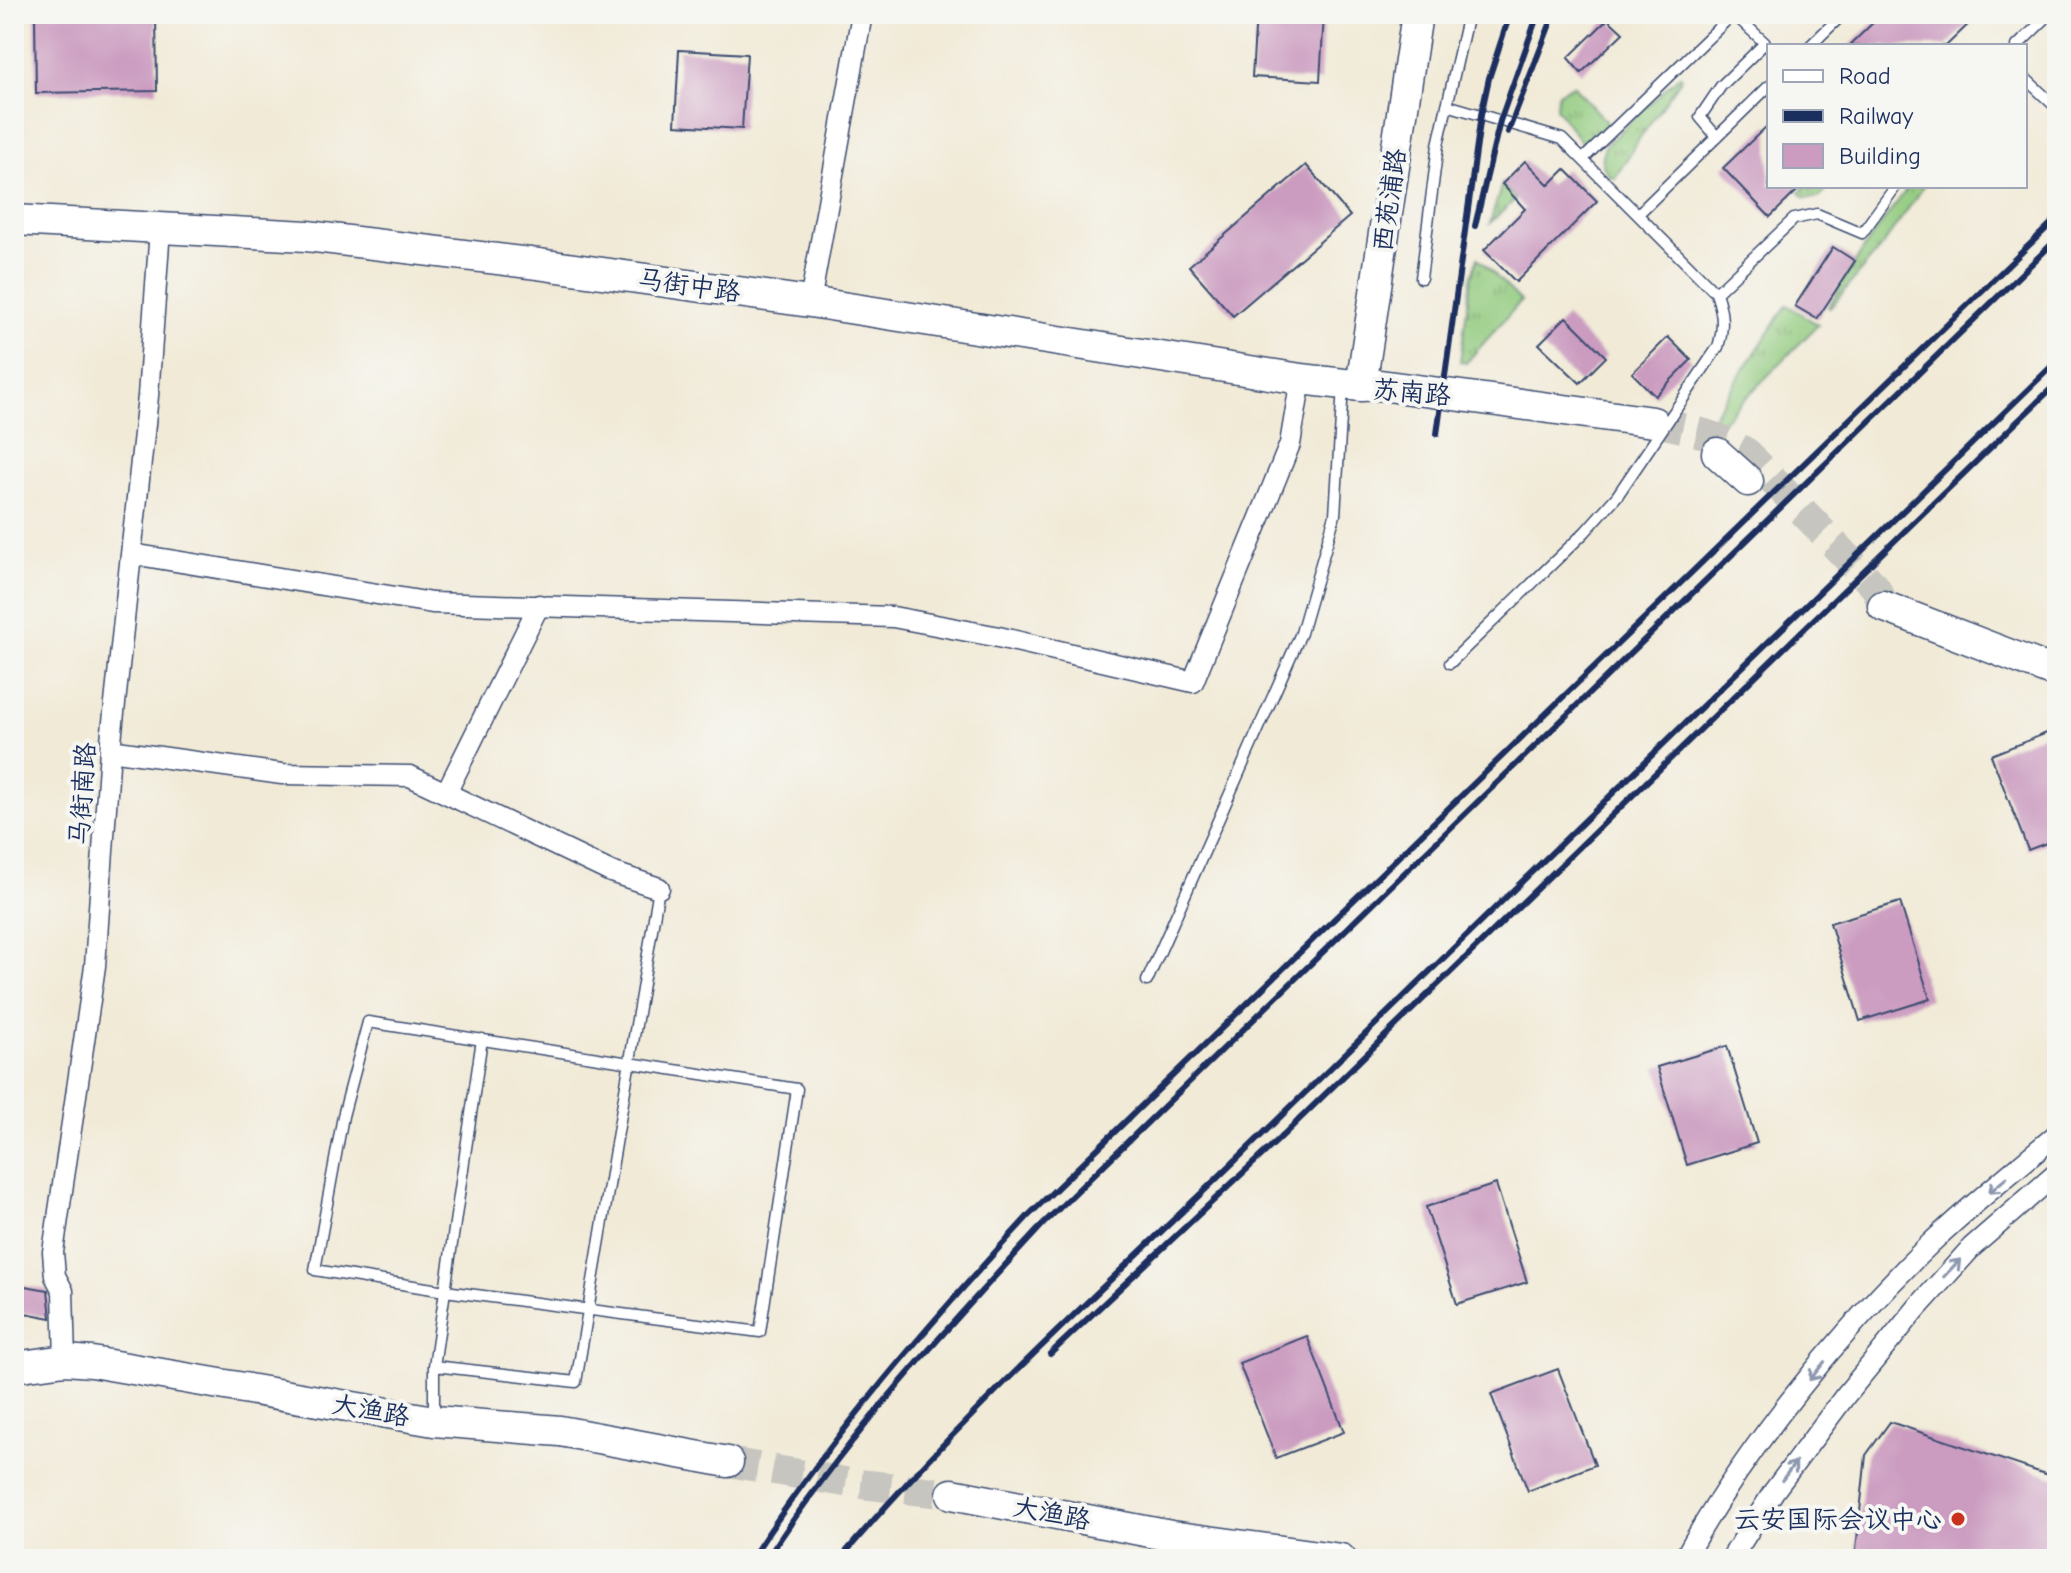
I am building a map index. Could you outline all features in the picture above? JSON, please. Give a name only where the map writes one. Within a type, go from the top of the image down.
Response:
[{"type":"street","points":[[810,302],[862,14]]},
{"type":"street","name":"西苑浦路","points":[[1352,385],[1417,14]]},
{"type":"street","name":"马街中路","points":[[14,220],[307,236],[538,264],[810,302],[1352,385]]},
{"type":"street","name":"马街南路","points":[[65,1360],[63,1291],[55,1276],[53,1252],[95,966],[110,750],[148,396],[160,229]]},
{"type":"street","points":[[132,554],[432,603],[893,617],[994,636],[1193,682],[1290,444],[1301,379]]},
{"type":"street","name":"苏南路","points":[[1352,385],[1380,385],[1647,430]]},
{"type":"street","points":[[1717,453],[1748,481]]},
{"type":"street","points":[[446,793],[539,605]]},
{"type":"street","points":[[1883,606],[2057,673]]},
{"type":"street","points":[[110,750],[282,774],[410,776],[611,872],[659,888]]},
{"type":"street","points":[[1684,1559],[1702,1526],[1771,1428],[1867,1312],[1933,1242],[2057,1134]]},
{"type":"street","points":[[1731,1559],[1783,1479],[1917,1308],[1972,1247],[2057,1173]]},
{"type":"street","name":"大渔路","points":[[14,1367],[65,1360],[92,1362],[434,1421],[560,1431],[728,1462]]},
{"type":"street","name":"大渔路","points":[[952,1494],[1171,1536],[1341,1559]]},
{"type":"lane","points":[[1421,278],[1438,145],[1468,14]]},
{"type":"lane","points":[[1583,159],[1733,14],[1765,43],[1721,86],[1700,117],[1717,137]]},
{"type":"lane","points":[[1812,44],[1843,14]]},
{"type":"lane","points":[[2019,44],[2050,14]]},
{"type":"lane","points":[[2027,80],[2057,108]]},
{"type":"lane","points":[[1638,214],[1767,88]]},
{"type":"lane","points":[[1447,105],[1562,139],[1716,293],[1723,312],[1723,330],[1718,347],[1617,496],[1585,532],[1450,663]]},
{"type":"lane","points":[[1716,293],[1794,219],[1817,214],[1862,233],[1895,188]]},
{"type":"lane","points":[[1147,981],[1301,633],[1335,515],[1352,385]]},
{"type":"lane","points":[[434,1366],[576,1382],[659,888]]},
{"type":"lane","points":[[368,1022],[629,1061],[797,1089],[760,1332],[445,1291],[315,1270],[343,1116],[368,1022]]},
{"type":"lane","points":[[434,1421],[434,1366],[482,1039]]},
{"type":"green space","points":[[1680,75],[1682,78],[1615,178],[1612,178],[1602,163],[1606,145]]},
{"type":"green space","points":[[1573,85],[1607,123],[1587,144],[1582,143],[1556,108],[1558,93]]},
{"type":"green space","points":[[1502,184],[1516,199],[1490,223]]},
{"type":"green space","points":[[1803,188],[1820,188],[1825,192],[1819,198],[1805,198],[1800,192]]},
{"type":"green space","points":[[1908,188],[1923,188],[1882,246],[1828,307],[1864,248]]},
{"type":"green space","points":[[1478,258],[1521,301],[1466,363],[1460,362],[1471,277]]},
{"type":"green space","points":[[1787,305],[1818,325],[1718,426],[1710,421]]},
{"type":"building","points":[[35,14],[156,14],[157,91],[36,93]]},
{"type":"building","points":[[1256,14],[1324,14],[1320,81],[1252,77]]},
{"type":"building","points":[[1882,14],[1979,14],[1948,44],[1851,44]]},
{"type":"building","points":[[1608,19],[1623,33],[1581,73],[1568,58]]},
{"type":"building","points":[[679,50],[747,54],[742,129],[675,125]]},
{"type":"building","points":[[1767,126],[1767,188],[1800,188],[1770,217],[1723,168]]},
{"type":"building","points":[[1525,161],[1549,185],[1565,169],[1597,201],[1516,282],[1484,250],[1525,209],[1502,184]]},
{"type":"building","points":[[1306,165],[1350,216],[1233,316],[1189,266]]},
{"type":"building","points":[[1833,247],[1855,261],[1817,319],[1795,306]]},
{"type":"building","points":[[1566,317],[1606,357],[1580,383],[1539,344]]},
{"type":"building","points":[[1668,337],[1691,360],[1655,396],[1632,373]]},
{"type":"building","points":[[2057,729],[2057,839],[2028,850],[1991,755]]},
{"type":"building","points":[[1900,902],[1930,999],[1860,1021],[1830,923]]},
{"type":"building","points":[[1727,1046],[1757,1143],[1687,1165],[1657,1067]]},
{"type":"building","points":[[1496,1184],[1527,1282],[1457,1304],[1426,1207]]},
{"type":"building","points":[[14,1284],[48,1290],[51,1318],[14,1311]]},
{"type":"building","points":[[1307,1336],[1344,1432],[1276,1458],[1239,1363]]},
{"type":"building","points":[[1558,1369],[1595,1465],[1528,1491],[1491,1394]]},
{"type":"building","name":"云安国际会议中心","points":[[1890,1422],[2057,1478],[2057,1559],[1855,1559],[1866,1455]]},
{"type":"tunnel","points":[[1653,422],[1713,437],[1747,453],[1876,588],[1883,606]]},
{"type":"tunnel","points":[[728,1462],[851,1483],[952,1494]]},
{"type":"railway","points":[[1437,434],[1481,115],[1489,78],[1510,14]]},
{"type":"railway","points":[[1475,226],[1500,121],[1538,14]]},
{"type":"railway","points":[[1508,132],[1554,14]]},
{"type":"railway","points":[[751,1559],[848,1424],[1029,1215],[2057,218]]},
{"type":"railway","points":[[767,1559],[864,1427],[934,1343],[1045,1222],[2057,239]]},
{"type":"railway","points":[[840,1559],[935,1454],[1034,1353],[2057,361]]},
{"type":"railway","points":[[1050,1354],[1278,1140],[2057,383]]},
{"type":"place","name":"云安国际会议中心","points":[[1958,1519]]}]
